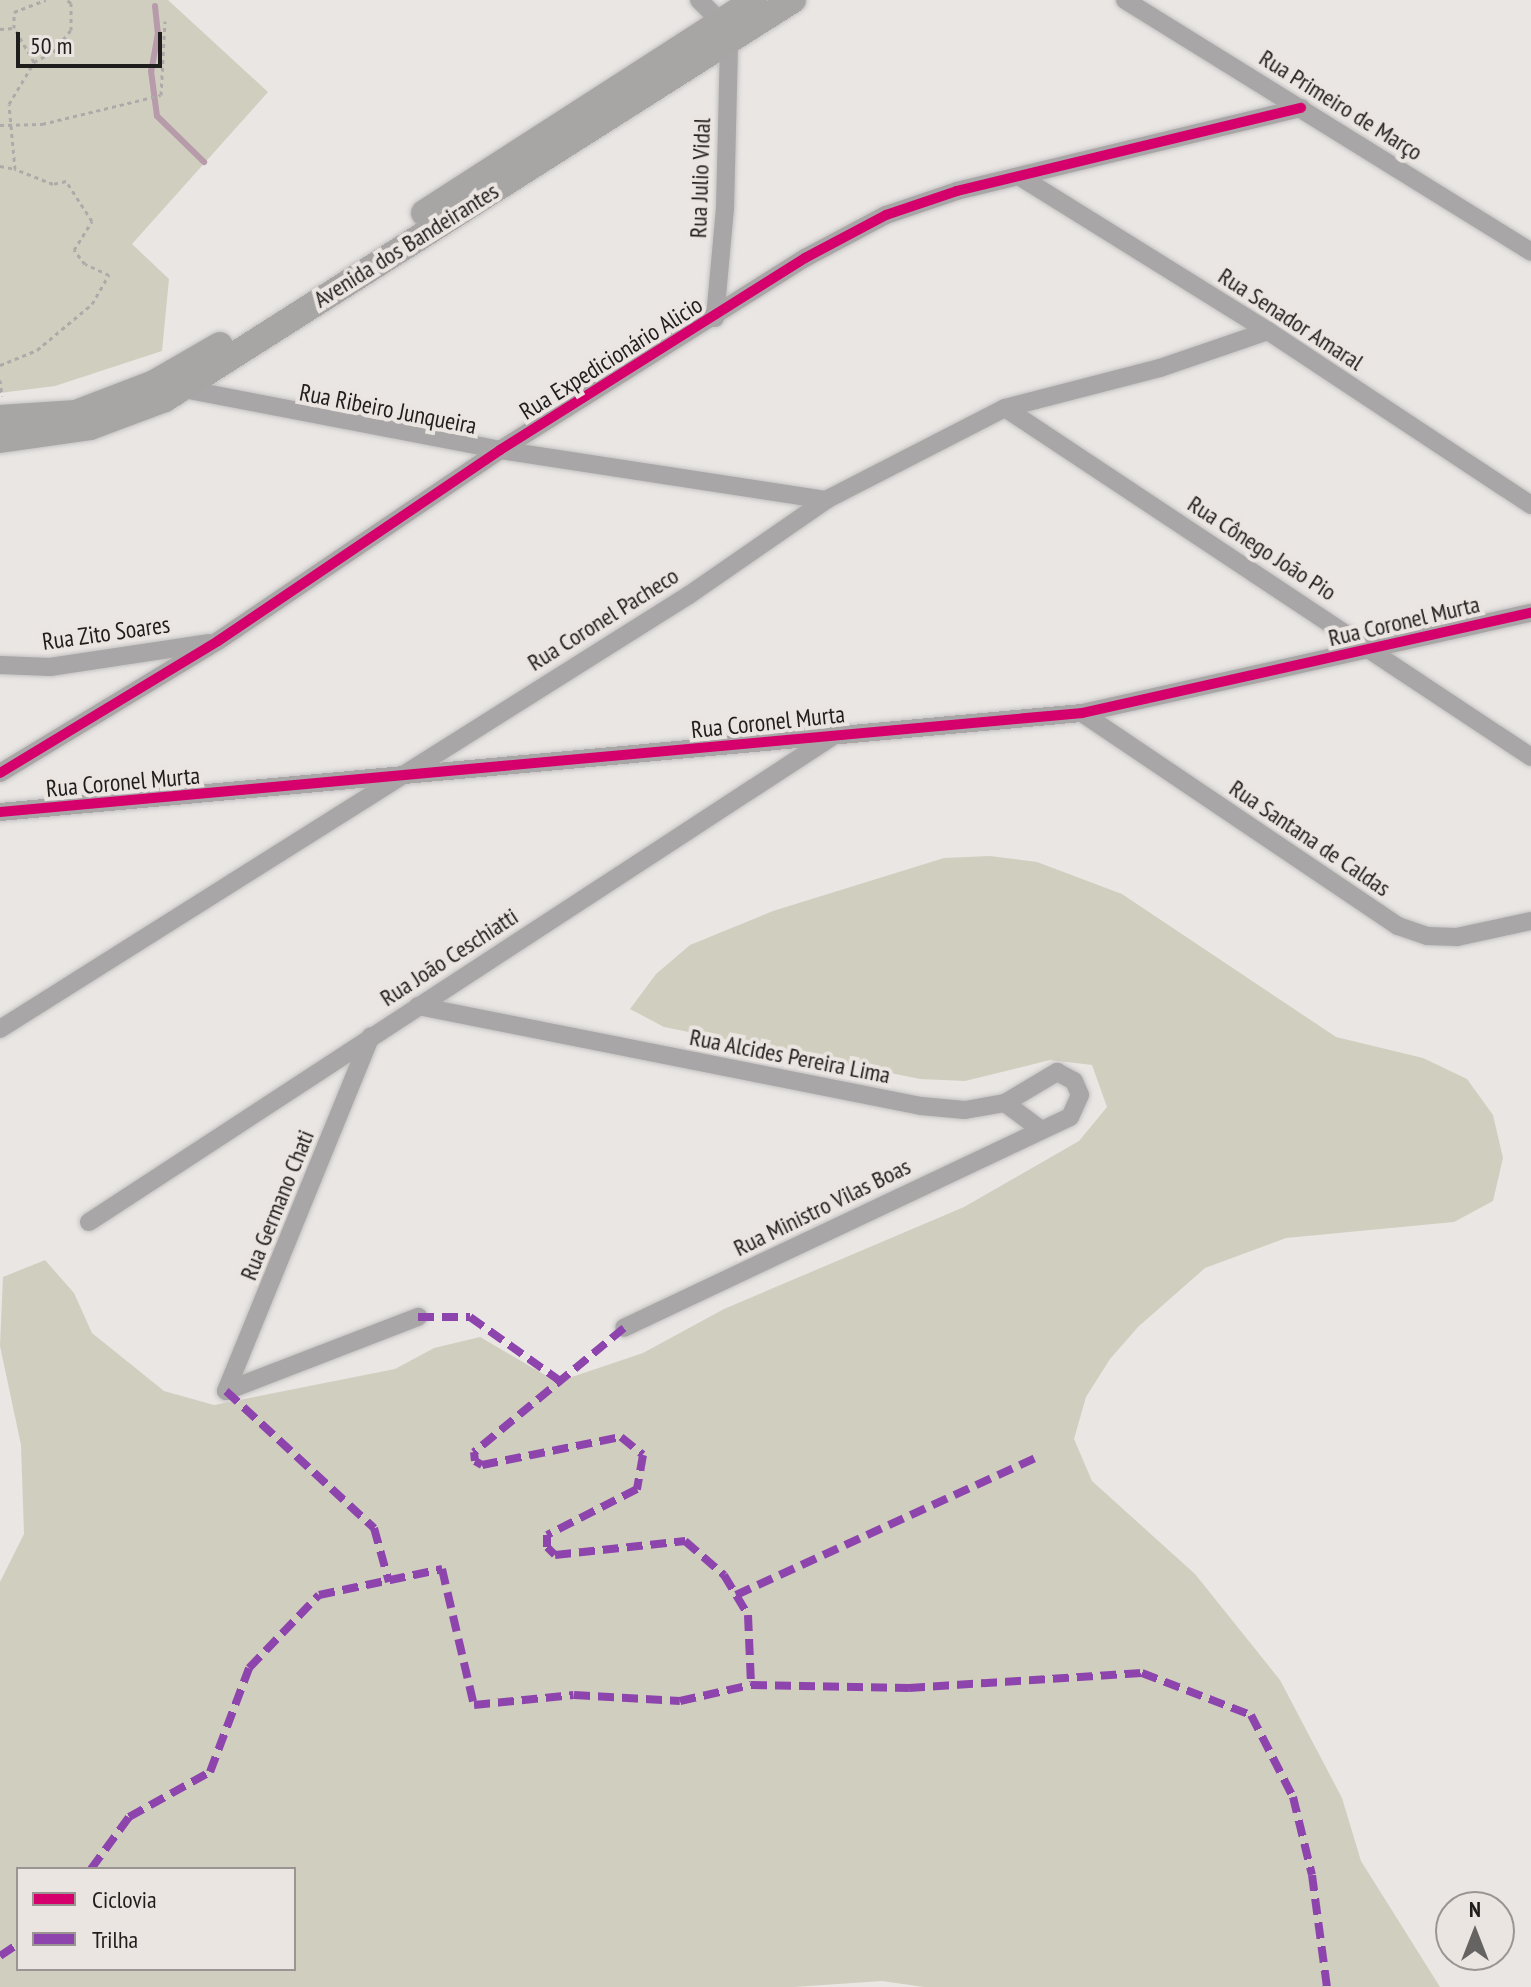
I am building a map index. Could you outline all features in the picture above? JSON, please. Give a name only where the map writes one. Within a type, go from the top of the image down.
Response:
[{"type":"street","points":[[699,0],[724,31]]},
{"type":"street","name":"Avenida dos Bandeirantes","points":[[0,440],[118,420],[181,389],[724,31],[754,0]]},
{"type":"street","name":"Avenida dos Bandeirantes","points":[[0,418],[76,413],[154,383],[724,31],[793,0]]},
{"type":"street","name":"Rua Primeiro de Março","points":[[1125,0],[1531,252]]},
{"type":"street","name":"Rua Julio Vidal","points":[[715,318],[725,209],[724,31]]},
{"type":"street","name":"Rua Expedicionário Alicio","points":[[0,773],[218,641],[500,450],[715,318],[805,258],[886,215],[957,191],[1022,178],[1301,108]]},
{"type":"street","name":"Rua Senador Amaral","points":[[1022,178],[1268,331],[1531,505]]},
{"type":"street","name":"Rua Coronel Pacheco","points":[[0,1029],[689,595],[826,500],[1005,408],[1160,368],[1268,331]]},
{"type":"street","name":"Rua Ribeiro Junqueira","points":[[154,383],[500,450],[826,500]]},
{"type":"street","name":"Rua Cônego João Pio","points":[[1005,408],[1531,757]]},
{"type":"street","name":"Rua Coronel Murta","points":[[0,812],[391,780],[1082,713],[1531,613]]},
{"type":"street","name":"Rua Zito Soares","points":[[0,665],[50,667],[218,641]]},
{"type":"street","name":"Rua Santana de Caldas","points":[[1082,713],[1398,926],[1427,936],[1457,937],[1531,921]]},
{"type":"street","name":"Rua João Ceschiatti","points":[[89,1222],[836,735]]},
{"type":"street","name":"Rua Alcides Pereira Lima","points":[[418,1006],[921,1106],[965,1110],[1005,1103],[1057,1072],[1074,1081],[1080,1095],[1070,1117],[1040,1129]]},
{"type":"street","name":"Rua Germano Chati","points":[[371,1036],[226,1391],[418,1317]]},
{"type":"street","points":[[1005,1103],[1040,1129]]},
{"type":"street","name":"Rua Ministro Vilas Boas","points":[[624,1328],[1040,1129]]},
{"type":"path","points":[[34,62],[14,28],[14,12],[46,0]]},
{"type":"path","points":[[15,169],[9,104],[34,62],[53,52],[71,30],[71,3],[67,0]]},
{"type":"path","points":[[0,125],[42,124],[161,95],[165,21]]},
{"type":"path","points":[[0,29],[14,28]]},
{"type":"path","points":[[0,166],[53,184],[66,181],[92,221],[74,250],[85,264],[109,275],[92,304],[37,350],[0,365]]},
{"type":"shaded area","points":[[0,0],[168,0],[268,92],[132,244],[169,279],[162,351],[55,386],[0,393]]},
{"type":"shaded area","points":[[990,856],[1037,862],[1122,894],[1336,1037],[1423,1058],[1467,1079],[1493,1115],[1503,1158],[1493,1201],[1454,1222],[1286,1238],[1205,1268],[1138,1327],[1110,1359],[1086,1397],[1074,1439],[1092,1481],[1195,1574],[1280,1680],[1342,1798],[1361,1861],[1440,1987],[924,1987],[882,1981],[794,1987],[0,1987],[0,1582],[24,1534],[21,1445],[0,1346],[3,1277],[45,1260],[74,1293],[92,1333],[164,1391],[214,1405],[395,1369],[434,1348],[480,1337],[557,1382],[643,1353],[724,1309],[964,1207],[1079,1141],[1107,1107],[1092,1065],[1050,1060],[965,1081],[920,1079],[664,1027],[630,1009],[656,974],[690,945],[773,911],[944,858]]},
{"type":"waterway","points":[[155,6],[158,33],[151,71],[157,116],[204,162]]},
{"type":"marked path","points":[[418,1317],[470,1317],[563,1383]]},
{"type":"marked path","points":[[624,1328],[474,1452],[475,1461],[482,1465],[621,1437],[643,1455],[637,1489],[547,1535],[547,1547],[555,1555],[685,1541],[724,1575],[748,1615],[751,1685]]},
{"type":"marked path","points":[[226,1391],[374,1528],[389,1582]]},
{"type":"marked path","points":[[736,1595],[1038,1457]]},
{"type":"marked path","points":[[92,1867],[129,1817],[210,1772],[249,1668],[319,1595],[442,1569],[474,1705],[574,1695],[680,1701],[751,1685],[909,1688],[1142,1673],[1251,1715],[1293,1797],[1312,1875],[1327,1987]]},
{"type":"marked path","points":[[0,1956],[16,1945]]},
{"type":"cycle path","points":[[0,773],[218,641],[500,450],[805,258],[886,215],[957,191],[1301,108]]},
{"type":"cycle path","points":[[0,812],[1082,713],[1531,613]]}]
